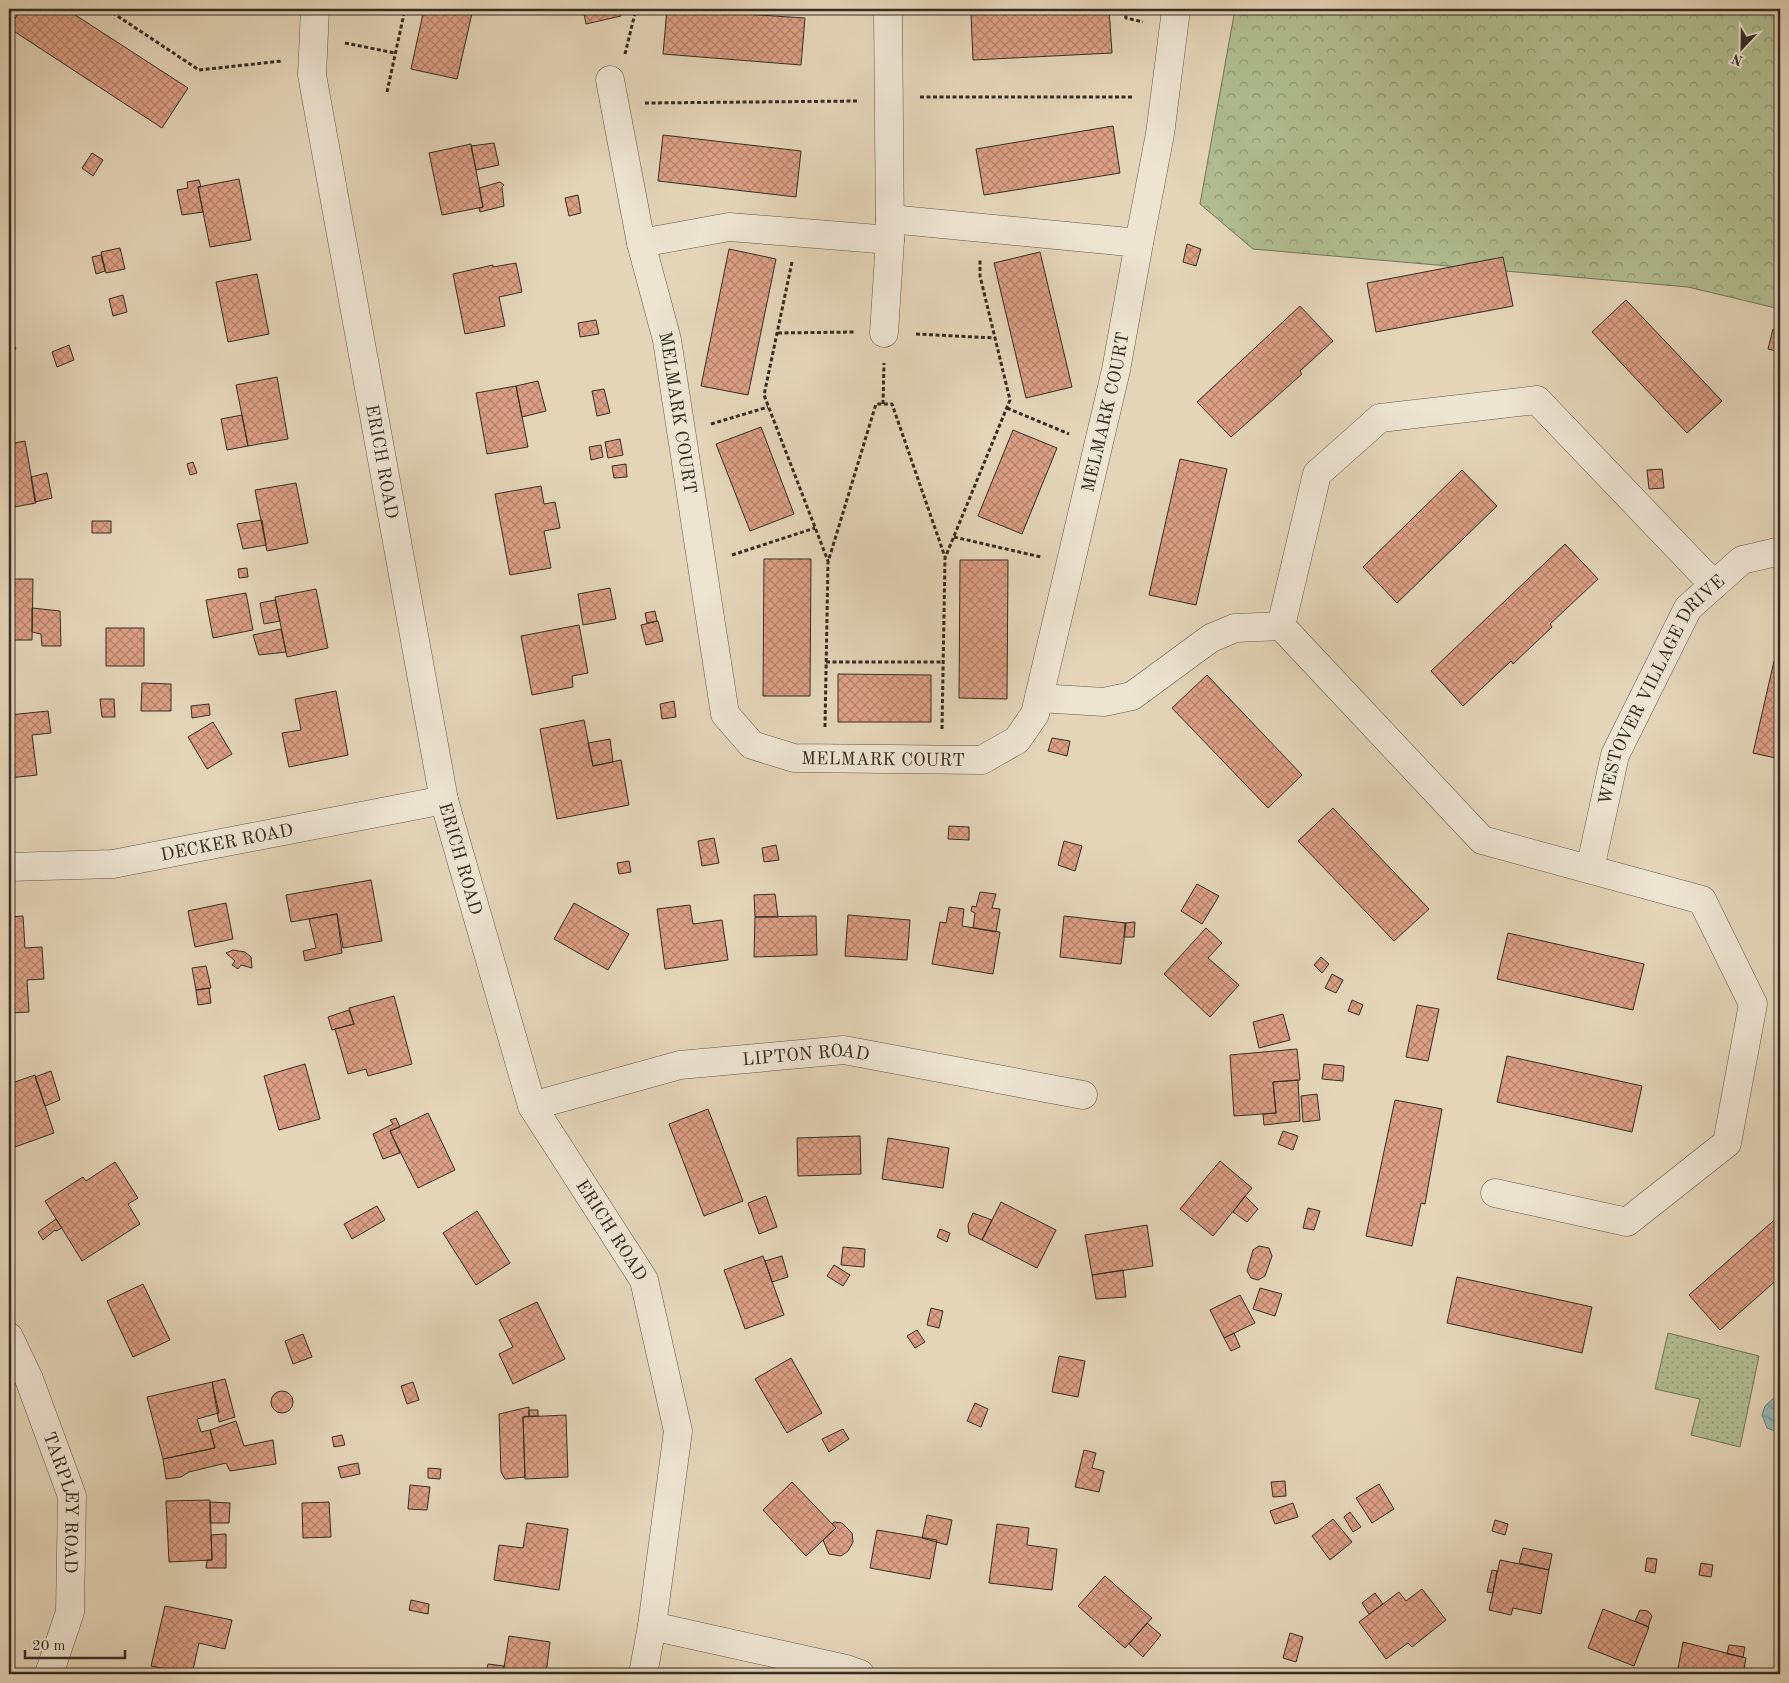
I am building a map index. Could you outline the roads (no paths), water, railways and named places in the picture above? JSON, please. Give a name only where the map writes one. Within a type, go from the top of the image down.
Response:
[{"type":"street","name":"ERICH ROAD","points":[[315,9],[312,75],[444,800],[532,1106],[644,1280],[678,1432],[652,1626],[643,1674]]},
{"type":"street","points":[[884,333],[890,229],[888,9]]},
{"type":"street","name":"MELMARK COURT","points":[[610,80],[641,243],[667,340],[725,714],[752,745],[794,758],[982,760],[1017,740],[1035,714],[1116,370],[1160,134],[1176,10]]},
{"type":"street","points":[[641,243],[729,227],[890,229],[1140,243]]},
{"type":"street","points":[[1281,626],[1317,474],[1366,430],[1380,418],[1537,400],[1714,585]]},
{"type":"street","name":"WESTOVER VILLAGE DRIVE","points":[[1590,869],[1615,755],[1688,608],[1742,560],[1780,551]]},
{"type":"street","points":[[1039,698],[1104,702],[1132,696],[1211,638],[1235,628],[1281,626],[1482,840],[1702,900],[1753,1004],[1727,1142],[1627,1222],[1495,1193]]},
{"type":"street","name":"DECKER ROAD","points":[[9,867],[113,864],[444,800]]},
{"type":"street","name":"LIPTON ROAD","points":[[532,1106],[680,1065],[844,1050],[1082,1094]]},
{"type":"street","name":"TARPLEY ROAD","points":[[9,1337],[29,1379],[72,1496],[70,1612],[49,1674]]},
{"type":"street","points":[[652,1626],[846,1669],[860,1674]]},
{"type":"water","points":[[1776,1396],[1780,1397],[1780,1433],[1767,1428],[1762,1415],[1765,1406]]}]
